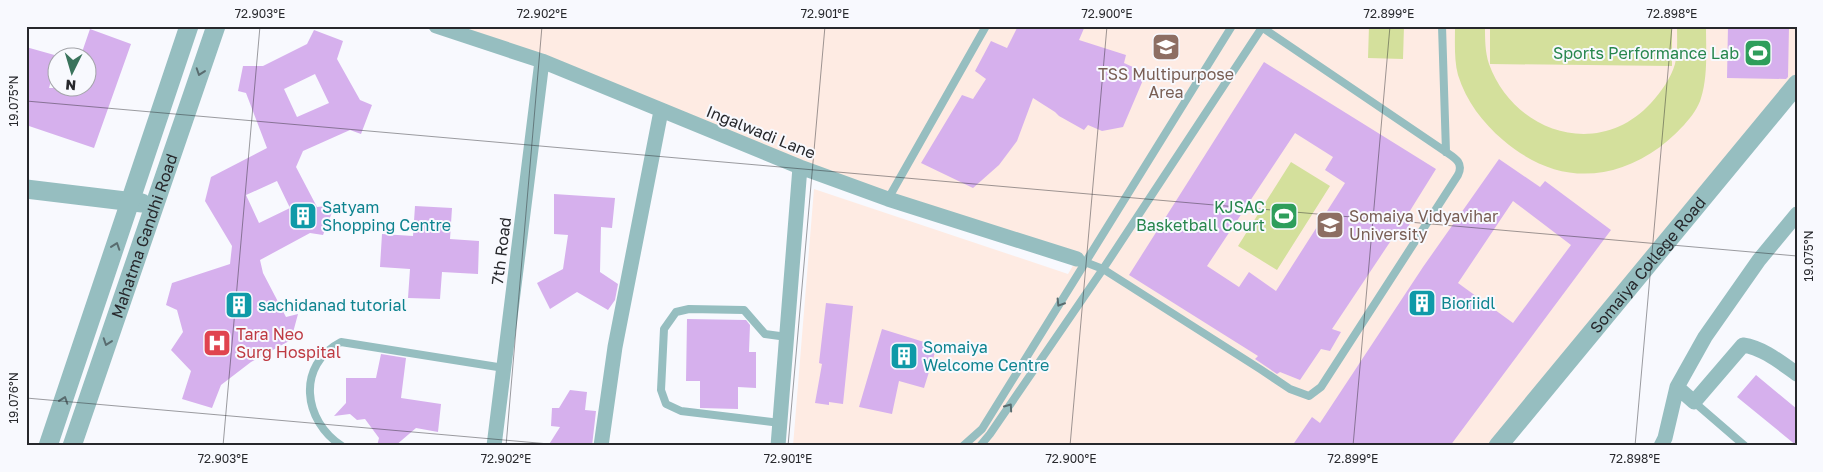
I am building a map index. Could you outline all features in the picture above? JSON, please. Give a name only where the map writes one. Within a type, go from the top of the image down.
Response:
[{"type":"street","name":"Mahatma Gandhi Road","points":[[48,446],[189,26]]},
{"type":"street","name":"Mahatma Gandhi Road","points":[[72,446],[216,26]]},
{"type":"street","name":"Ingalwadi Lane","points":[[436,26],[542,61],[800,167],[888,199],[1082,261]]},
{"type":"street","name":"7th Road","points":[[494,446],[542,61]]},
{"type":"street","name":"Somaiya College Road","points":[[1498,446],[1797,84]]},
{"type":"street","points":[[601,446],[615,347],[662,110]]},
{"type":"street","points":[[778,446],[800,167]]},
{"type":"street","points":[[26,189],[155,204]]},
{"type":"street","points":[[1661,446],[1665,438],[1677,387],[1705,337],[1759,260],[1797,214]]},
{"type":"street","points":[[1677,387],[1694,402],[1743,345],[1753,346],[1765,352],[1797,374]]},
{"type":"lane","points":[[888,199],[986,26]]},
{"type":"lane","points":[[963,446],[982,429],[1082,261],[1232,26]]},
{"type":"lane","points":[[1442,26],[1446,152]]},
{"type":"lane","points":[[980,446],[1103,269],[1263,27],[1446,152],[1459,163],[1458,175],[1321,386],[1309,396],[1290,390],[1103,269],[1082,261]]},
{"type":"lane","points":[[780,423],[681,411],[666,404],[661,390],[664,328],[676,312],[689,309],[744,310],[765,334],[787,337]]},
{"type":"lane","points":[[342,446],[332,439],[316,420],[309,393],[314,367],[329,348],[341,342],[504,368]]},
{"type":"lane","points":[[1694,402],[1745,446]]},
{"type":"shaded area","name":"Somaiya Vidyavihar University","points":[[444,26],[1797,26],[1797,78],[1491,446],[793,446],[814,189],[1068,274],[1077,259],[890,196]]},
{"type":"green space","points":[[1369,26],[1404,26],[1403,59],[1368,58]]},
{"type":"green space","points":[[1455,26],[1485,26],[1489,64],[1501,88],[1518,107],[1538,122],[1560,131],[1583,134],[1607,131],[1630,121],[1651,103],[1665,85],[1675,64],[1677,55],[1677,26],[1706,26],[1706,72],[1701,98],[1690,119],[1678,131],[1660,147],[1640,159],[1620,168],[1600,173],[1580,174],[1560,171],[1522,154],[1503,140],[1482,119],[1470,103],[1458,75],[1455,57]]},
{"type":"green space","points":[[1490,26],[1672,26],[1672,66],[1490,64]]},
{"type":"green space","name":"KJSAC Basketball Court","points":[[1291,162],[1330,186],[1277,270],[1238,246]]},
{"type":"building","points":[[1018,26],[1085,26],[1079,40],[1126,55],[1124,63],[1146,73],[1123,127],[1102,131],[1088,125],[1084,130],[1033,98],[1017,141],[999,165],[973,188],[921,163],[962,95],[973,99],[986,79],[975,71],[991,41],[1007,48]]},
{"type":"building","name":"Sports Performance Lab","points":[[1728,26],[1789,27],[1788,77],[1786,79],[1727,78]]},
{"type":"building","points":[[90,29],[131,44],[94,148],[26,125],[26,47],[48,53],[48,98],[98,98],[98,48],[83,48]]},
{"type":"building","name":"Satyam Shopping Centre","points":[[314,30],[343,41],[337,59],[360,100],[372,105],[361,134],[350,130],[303,151],[296,167],[317,207],[335,205],[323,235],[310,233],[260,260],[263,273],[286,317],[298,314],[291,340],[251,362],[221,385],[212,408],[182,399],[191,371],[171,350],[183,332],[177,310],[166,305],[172,283],[230,264],[232,246],[205,201],[211,177],[267,148],[246,93],[238,91],[243,66],[263,66],[307,44]],"holes":[[[315,74],[329,103],[297,117],[284,89]],[[277,181],[290,208],[259,223],[246,195]]]},
{"type":"building","points":[[1264,62],[1436,169],[1408,214],[1414,217],[1403,235],[1396,233],[1332,329],[1341,332],[1330,351],[1321,349],[1300,380],[1280,372],[1277,374],[1255,359],[1258,356],[1129,275]],"holes":[[[1295,133],[1333,157],[1325,170],[1345,183],[1276,291],[1249,272],[1239,287],[1207,266]]]},
{"type":"building","points":[[1499,159],[1540,187],[1545,181],[1611,230],[1450,446],[1292,446],[1312,417],[1320,423],[1423,267]],"holes":[[[1513,201],[1571,245],[1513,323],[1458,283]]]},
{"type":"building","points":[[554,194],[615,198],[612,228],[601,227],[600,272],[618,284],[615,300],[608,310],[577,292],[550,309],[537,283],[563,269],[568,235],[554,234]]},
{"type":"building","points":[[415,206],[452,208],[450,239],[479,241],[478,274],[442,272],[440,299],[408,298],[410,269],[380,267],[382,234],[413,236]]},
{"type":"building","points":[[826,303],[853,306],[843,404],[815,403],[822,364],[819,363]]},
{"type":"building","points":[[687,319],[746,320],[750,325],[749,352],[756,352],[756,388],[738,387],[738,409],[700,408],[700,381],[686,381]]},
{"type":"building","name":"Somaiya Welcome Centre","points":[[882,329],[937,346],[924,388],[899,381],[892,414],[859,407]]},
{"type":"building","points":[[381,354],[406,358],[401,398],[441,404],[438,432],[416,428],[395,446],[377,446],[379,438],[365,419],[357,420],[350,414],[334,416],[346,403],[346,378],[376,378]]},
{"type":"building","points":[[1756,375],[1797,409],[1797,446],[1737,397]]},
{"type":"building","points":[[570,390],[587,392],[585,410],[596,411],[592,446],[548,446],[560,427],[551,426],[552,408],[559,408]]},
{"type":"place","name":"TSS Multipurpose Area","points":[[1166,47]]},
{"type":"place","name":"Sports Performance Lab","points":[[1758,53]]},
{"type":"place","name":"Satyam Shopping Centre","points":[[303,216]]},
{"type":"place","name":"KJSAC Basketball Court","points":[[1284,216]]},
{"type":"place","name":"Somaiya Vidyavihar University","points":[[1330,225]]},
{"type":"place","name":"Bioriidl","points":[[1422,303]]},
{"type":"place","name":"sachidanad tutorial","points":[[239,305]]},
{"type":"place","name":"Tara Neo Surg Hospital","points":[[217,343]]},
{"type":"place","name":"Somaiya Welcome Centre","points":[[904,356]]}]
